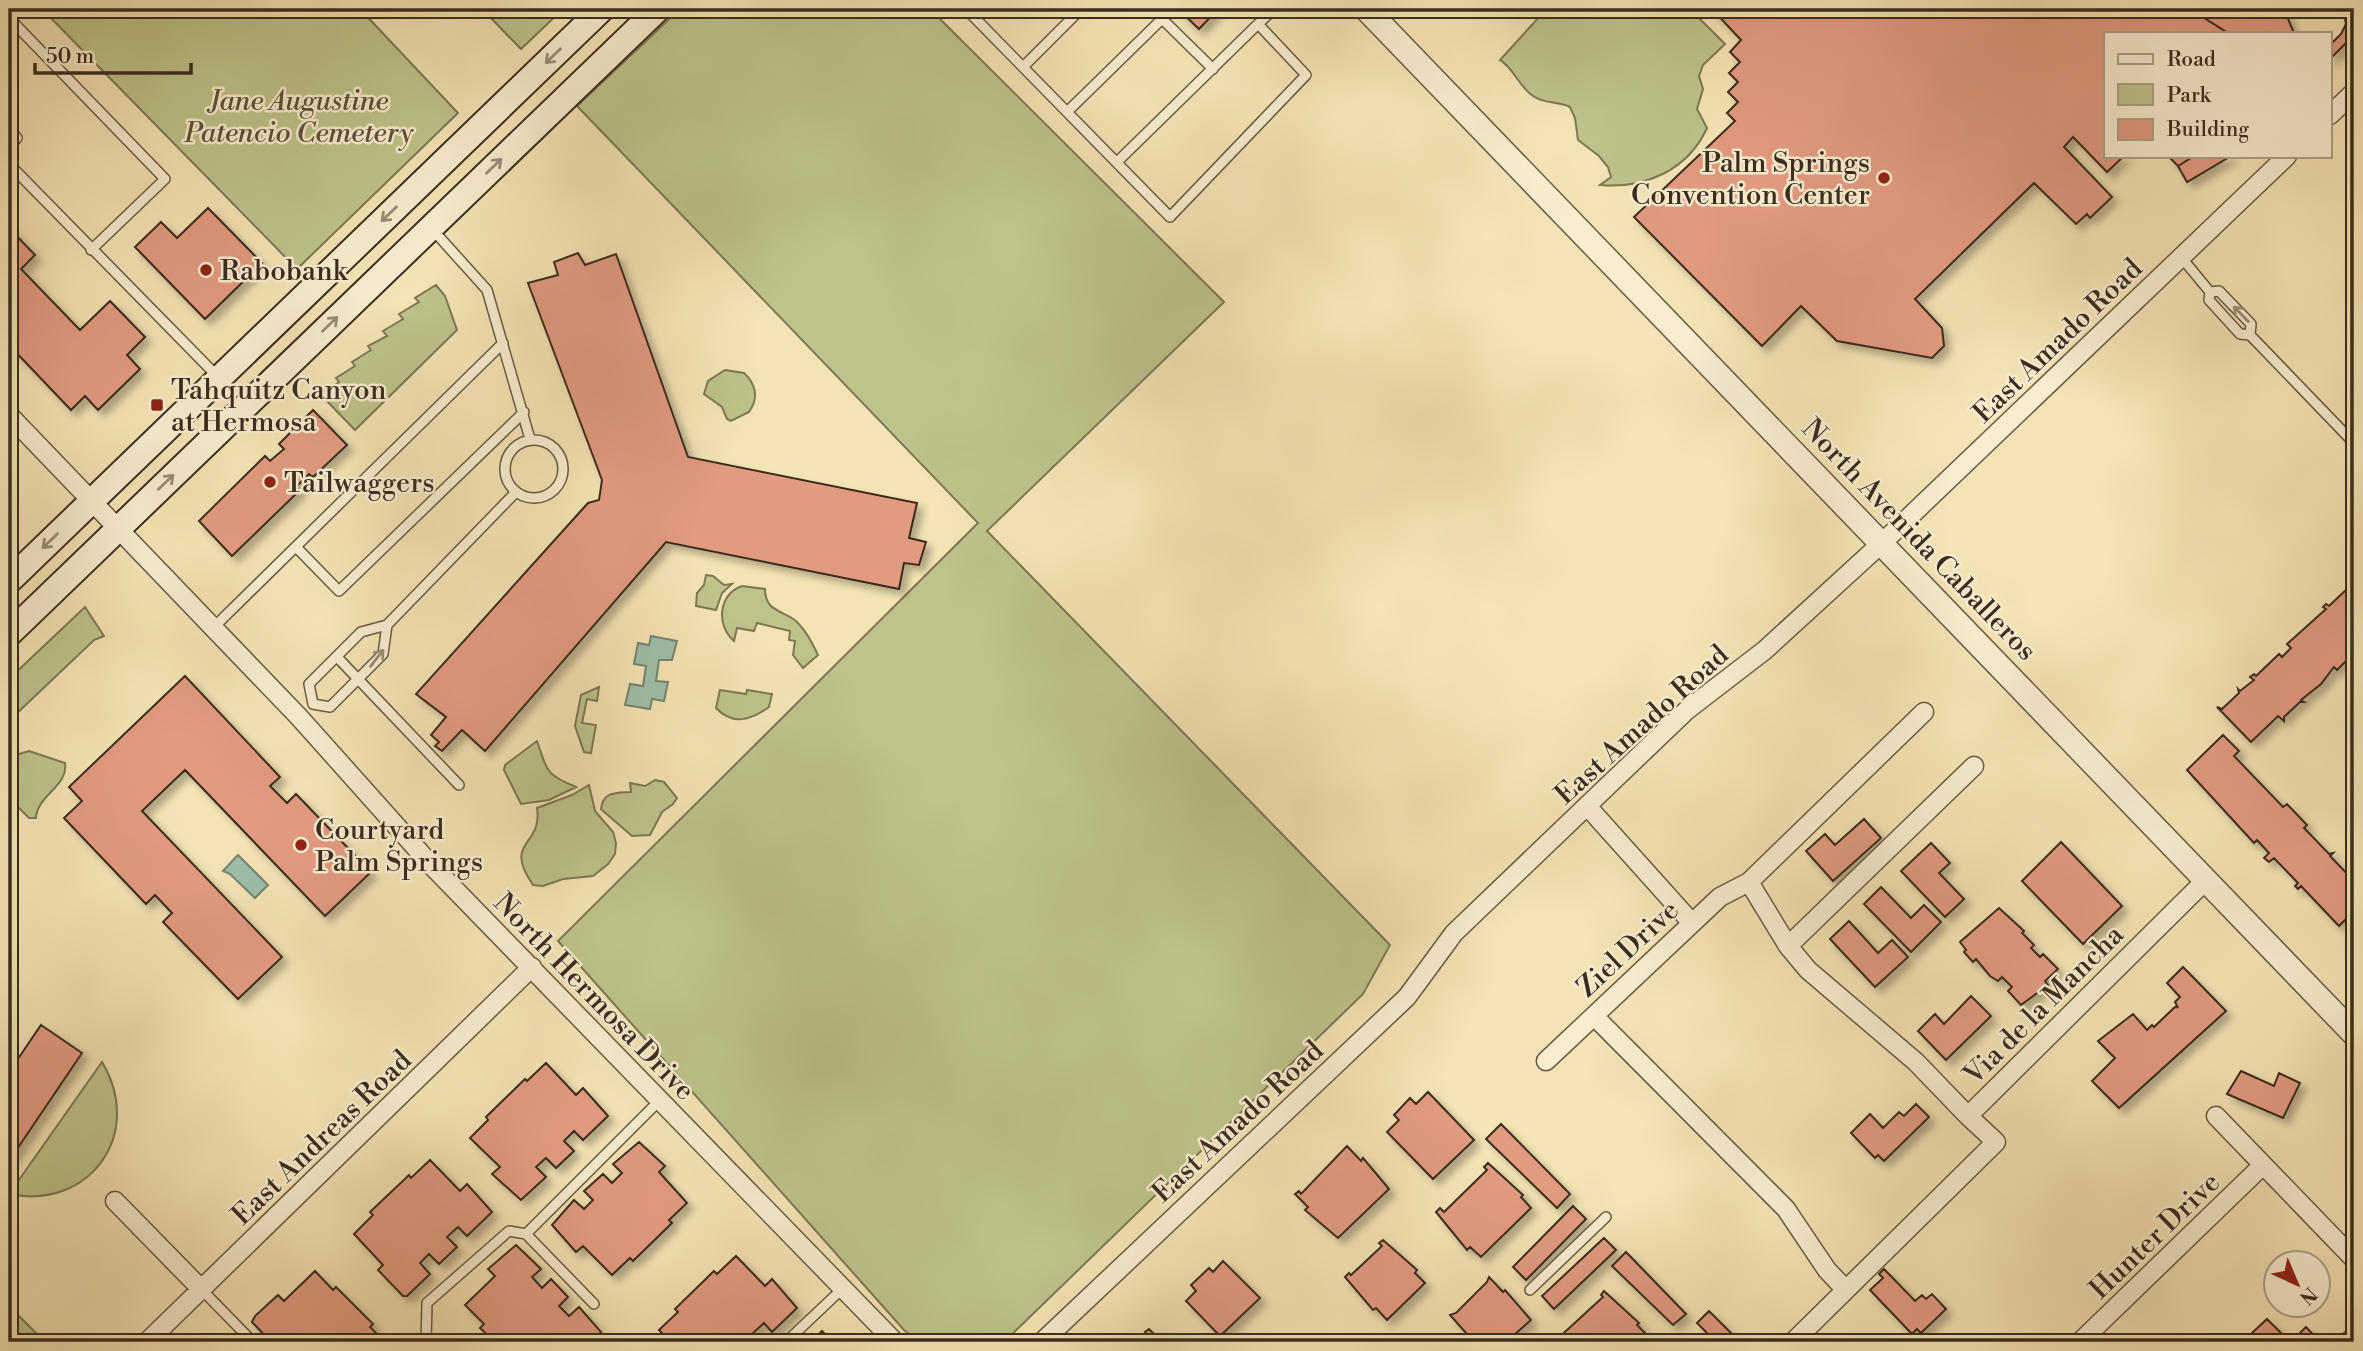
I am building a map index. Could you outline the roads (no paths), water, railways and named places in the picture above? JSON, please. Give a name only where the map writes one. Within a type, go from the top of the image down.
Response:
[{"type":"main road","points":[[9,581],[602,9]]},
{"type":"main road","points":[[9,634],[659,9]]},
{"type":"street","name":"North Avenida Caballeros","points":[[1366,9],[1883,542],[2354,1034]]},
{"type":"street","points":[[2332,113],[2354,92]]},
{"type":"street","name":"East Amado Road","points":[[1042,1342],[1407,997],[1454,933],[1687,710],[1765,650],[1883,542],[2285,158]]},
{"type":"street","name":"North Hermosa Drive","points":[[9,415],[299,717],[433,867],[841,1290],[895,1342]]},
{"type":"street","name":"Ziel Drive","points":[[1546,1061],[1720,897],[1749,883],[1924,712]]},
{"type":"street","points":[[1788,946],[1974,766]]},
{"type":"street","points":[[1587,806],[1692,923]]},
{"type":"street","name":"Via de la Mancha","points":[[1794,1342],[1996,1142],[1968,1116],[2206,880]]},
{"type":"street","points":[[1749,883],[1788,946],[1808,970],[1897,1045],[1968,1116]]},
{"type":"street","name":"East Andreas Road","points":[[146,1342],[532,967]]},
{"type":"street","points":[[1594,1016],[1786,1209],[1827,1270],[1846,1290]]},
{"type":"street","points":[[2216,1116],[2354,1259]]},
{"type":"street","name":"Hunter Drive","points":[[2080,1342],[2263,1165]]},
{"type":"street","points":[[115,1201],[202,1290]]},
{"type":"street","points":[[2348,1342],[2354,1337]]},
{"type":"lane","points":[[966,9],[1170,217],[1306,75],[1258,24]]},
{"type":"lane","points":[[1023,67],[1081,9]]},
{"type":"lane","points":[[1152,9],[1213,69]]},
{"type":"lane","points":[[1117,162],[1274,9]]},
{"type":"lane","points":[[9,18],[165,179],[91,250]]},
{"type":"lane","points":[[1067,112],[1162,19]]},
{"type":"lane","points":[[9,129],[18,138],[9,147]]},
{"type":"lane","points":[[9,164],[219,378]]},
{"type":"lane","points":[[431,227],[487,290],[530,439]]},
{"type":"lane","points":[[2181,257],[2210,292],[2209,300],[2240,334],[2250,335],[2354,443]]},
{"type":"lane","points":[[2210,292],[2219,291],[2251,324],[2250,335]]},
{"type":"lane","points":[[212,629],[503,343]]},
{"type":"lane","points":[[296,547],[339,591],[524,412]]},
{"type":"lane","points":[[530,439],[556,449],[561,457],[563,476],[553,492],[534,499],[516,492],[509,485],[506,466],[513,449],[530,439]]},
{"type":"lane","points":[[313,704],[309,684],[361,632],[387,625],[516,492]]},
{"type":"lane","points":[[299,717],[313,704],[330,706],[383,654],[387,625]]},
{"type":"lane","points":[[337,657],[459,785]]},
{"type":"lane","points":[[526,1234],[660,1100]]},
{"type":"lane","points":[[1530,1290],[1606,1217]]},
{"type":"lane","points":[[426,1342],[427,1303],[509,1231],[526,1234],[594,1304]]},
{"type":"lane","points":[[202,1290],[253,1342]]},
{"type":"lane","points":[[786,1342],[841,1290]]},
{"type":"place","name":"Palm Springs Convention Center","points":[[1884,178]]},
{"type":"place","name":"Rabobank","points":[[206,270]]},
{"type":"place","name":"Tahquitz Canyon at Hermosa","points":[[157,405]]},
{"type":"place","name":"Tailwaggers","points":[[270,482]]},
{"type":"place","name":"Courtyard Palm Springs","points":[[301,845]]},
{"type":"park label","name":"Jane Augustine Patencio Cemetery","points":[[299,116]]}]
